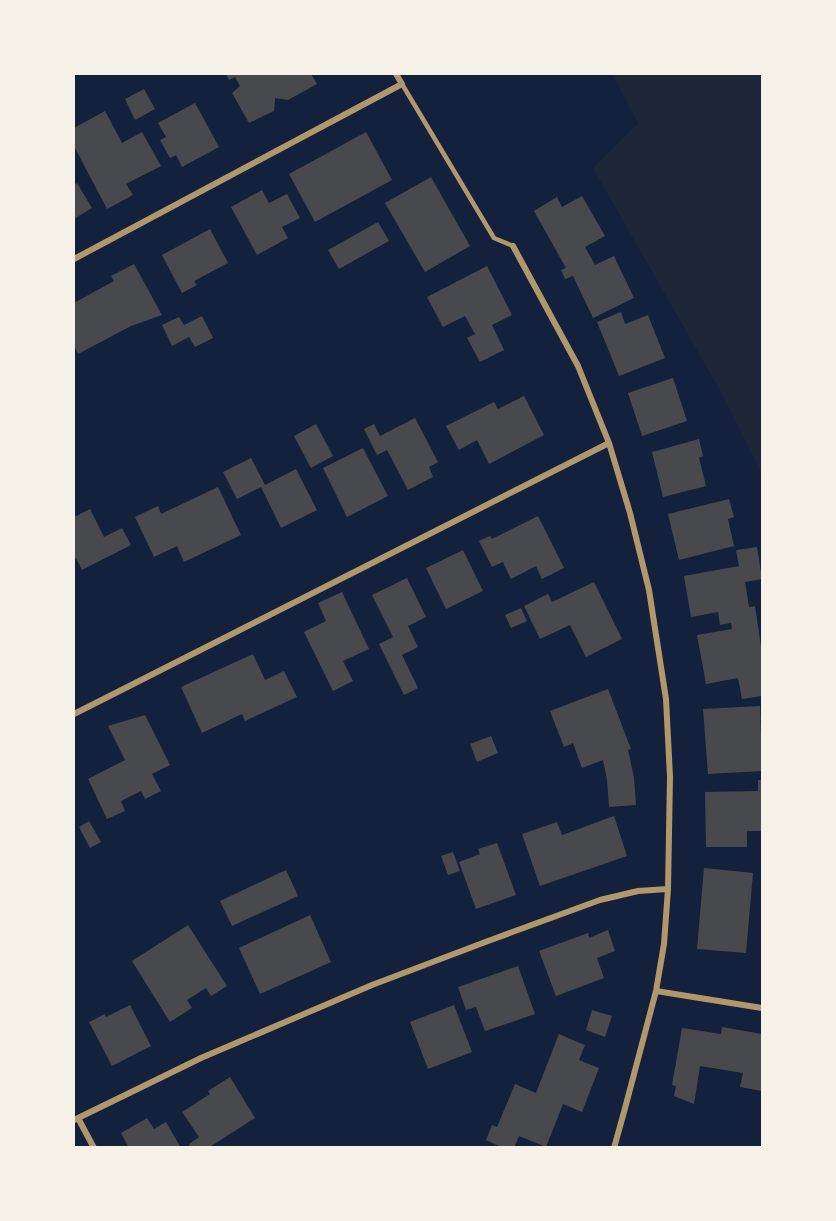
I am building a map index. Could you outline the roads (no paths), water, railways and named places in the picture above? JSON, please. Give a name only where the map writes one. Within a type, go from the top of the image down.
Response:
[{"type":"street","points":[[74,259],[402,84],[396,74]]},
{"type":"street","points":[[513,246],[578,366],[609,443],[630,513],[649,590],[666,699],[670,777],[668,889],[664,944],[656,991],[614,1148]]},
{"type":"street","points":[[74,714],[609,443]]},
{"type":"street","points":[[94,1148],[76,1119],[212,1053],[372,985],[488,940],[600,900],[638,891],[668,889]]},
{"type":"street","points":[[656,991],[762,1008]]},
{"type":"lane","points":[[402,84],[494,238],[513,246]]}]
